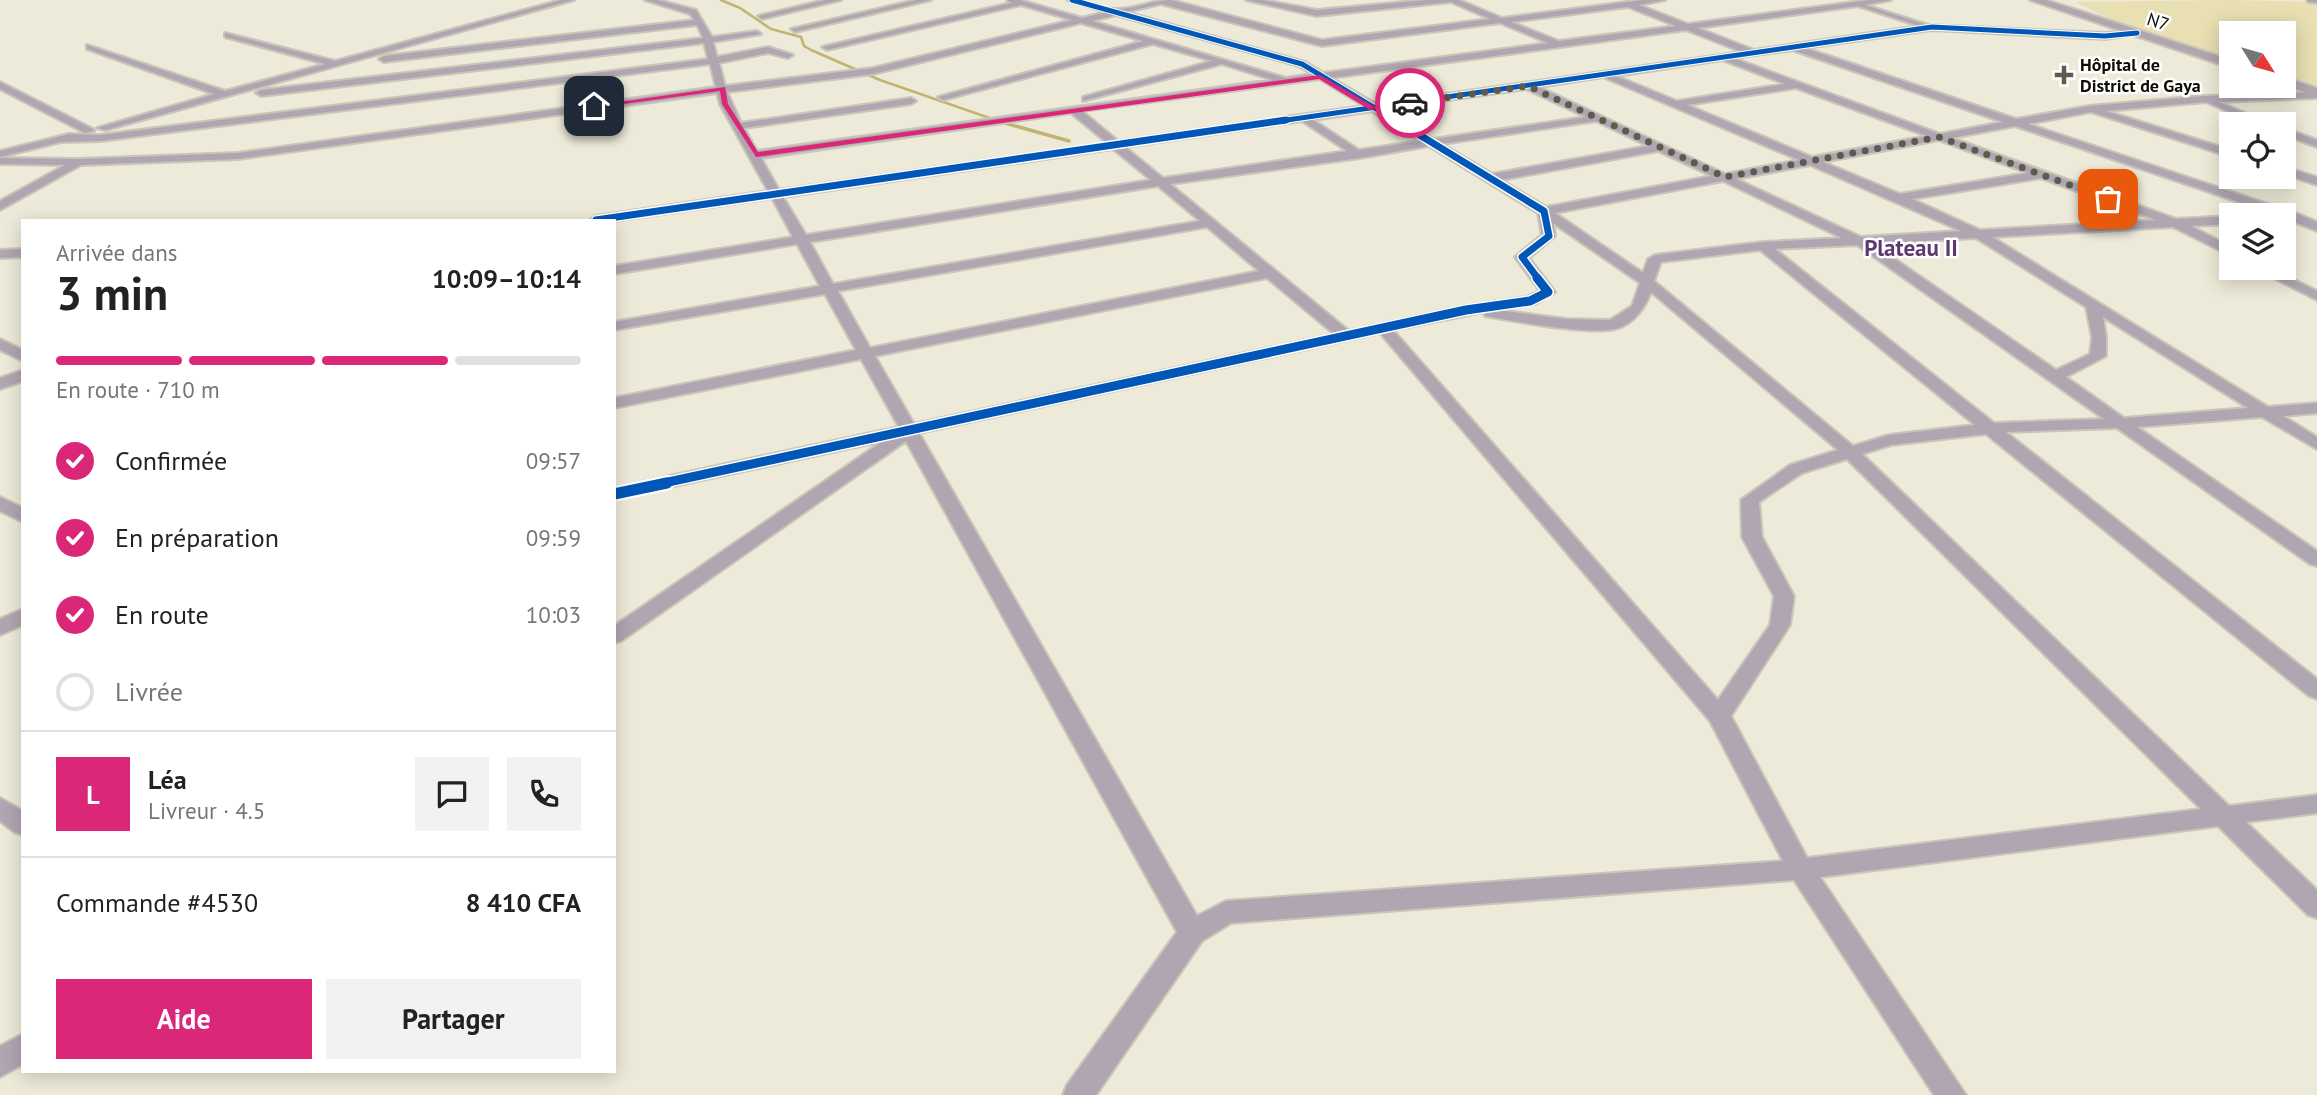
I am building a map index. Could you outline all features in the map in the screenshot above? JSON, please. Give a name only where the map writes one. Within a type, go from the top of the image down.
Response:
[{"type":"main road","name":"N7","points":[[2036,1],[2219,60]]},
{"type":"main road","points":[[2296,86],[2317,94]]},
{"type":"street","points":[[0,85],[85,135],[317,67],[570,0]]},
{"type":"street","points":[[649,0],[692,12],[699,22],[708,40],[725,104],[1192,933]]},
{"type":"street","points":[[762,16],[837,0]]},
{"type":"street","points":[[795,29],[928,0]]},
{"type":"street","points":[[1072,0],[1301,64],[1545,211],[1647,282],[1850,452],[2317,907]]},
{"type":"street","points":[[0,154],[85,135],[723,89],[873,71],[1161,0],[1305,40],[1329,42],[1661,0]]},
{"type":"street","points":[[1254,0],[1305,15],[1451,0],[1559,44]]},
{"type":"street","points":[[1616,0],[1755,53]]},
{"type":"street","points":[[1839,0],[1932,27]]},
{"type":"street","points":[[756,155],[1031,115],[1887,0]]},
{"type":"street","points":[[2036,1],[2052,0]]},
{"type":"street","points":[[2311,0],[2317,1]]},
{"type":"street","points":[[827,47],[1016,1],[1289,81]]},
{"type":"street","points":[[317,67],[699,22]]},
{"type":"street","points":[[603,219],[1932,27],[2105,36],[2137,33]]},
{"type":"street","points":[[463,28],[465,108]]},
{"type":"street","points":[[1301,64],[1299,59],[1305,40],[1305,29]]},
{"type":"street","points":[[202,100],[757,34]]},
{"type":"street","points":[[228,36],[333,63]]},
{"type":"street","points":[[943,97],[1152,42]]},
{"type":"street","points":[[90,47],[223,94]]},
{"type":"street","points":[[1794,47],[2021,122],[2250,203]]},
{"type":"street","points":[[0,161],[79,162],[238,156],[465,108],[713,61],[768,51],[788,55]]},
{"type":"street","points":[[1722,58],[2175,223],[2219,246]]},
{"type":"street","points":[[1031,115],[1221,62]]},
{"type":"street","points":[[1606,75],[1978,234],[2317,444]]},
{"type":"street","points":[[1676,104],[1796,85]]},
{"type":"street","points":[[1528,86],[1860,241],[2317,560]]},
{"type":"street","points":[[1716,121],[1748,93]]},
{"type":"street","points":[[1545,211],[2089,109],[2204,99],[2317,94]]},
{"type":"street","points":[[2204,99],[2236,112]]},
{"type":"street","points":[[739,126],[911,101]]},
{"type":"street","points":[[2089,109],[2219,150]]},
{"type":"street","points":[[1075,111],[1347,337]]},
{"type":"street","points":[[1304,118],[1360,155]]},
{"type":"street","points":[[616,270],[1161,182],[1360,155],[1598,118]]},
{"type":"street","points":[[0,205],[79,162],[85,135]]},
{"type":"street","points":[[2296,136],[2317,144]]},
{"type":"street","points":[[1490,178],[1660,147]]},
{"type":"street","points":[[1899,198],[2041,174]]},
{"type":"street","points":[[2296,174],[2317,181]]},
{"type":"street","points":[[616,494],[1466,310],[1530,301],[1548,292],[1542,281],[1527,270],[1522,257],[1549,236],[1545,211]]},
{"type":"street","points":[[2296,216],[2317,215]]},
{"type":"street","points":[[2296,220],[2317,227]]},
{"type":"street","points":[[1466,310],[1566,323],[1613,325],[1638,308],[1656,259],[1763,246],[2219,221]]},
{"type":"street","points":[[616,326],[1209,223]]},
{"type":"street","points":[[1763,246],[2317,691]]},
{"type":"street","points":[[0,254],[21,253]]},
{"type":"street","points":[[616,403],[1271,273]]},
{"type":"street","points":[[2285,280],[2317,296]]},
{"type":"street","points":[[2056,376],[2098,356],[2099,337],[2093,306]]},
{"type":"street","points":[[1384,329],[1719,716],[1799,867],[1951,1095]]},
{"type":"street","points":[[0,344],[21,355]]},
{"type":"street","points":[[0,384],[21,376]]},
{"type":"street","points":[[1719,716],[1780,625],[1784,596],[1752,537],[1750,500],[1796,469],[1889,440],[1991,428],[2123,423],[2317,408]]},
{"type":"street","points":[[616,635],[909,430]]},
{"type":"street","points":[[0,503],[21,515]]},
{"type":"street","points":[[0,628],[21,617]]},
{"type":"street","points":[[1077,1095],[1192,933],[1226,912],[1782,871],[2317,804]]},
{"type":"street","points":[[0,807],[21,823]]},
{"type":"street","points":[[0,1063],[21,1048]]},
{"type":"shaded area","points":[[2075,2],[2317,2],[2317,86],[2296,79],[2296,21],[2219,21],[2219,54],[2125,26]]},
{"type":"waterway","points":[[721,0],[740,8],[771,29],[801,37],[804,46],[811,50],[880,80],[1000,122]]},
{"type":"waterway","points":[[994,120],[1000,122]]},
{"type":"waterway","points":[[1000,122],[1069,141]]},
{"type":"cycle path","points":[[616,494],[1466,310],[1530,301],[1548,292],[1522,257],[1549,236],[1544,211],[1302,64],[1072,0]]},
{"type":"cycle path","points":[[603,219],[1932,27],[2105,36],[2137,33]]},
{"type":"way so far","points":[[1410,103],[1528,86],[1725,177],[1939,137],[2108,199]]},
{"type":"place","name":"Hôpital de District de Gaya","points":[[2064,75]]},
{"type":"district","name":"Plateau II","points":[[1911,248]]},
{"type":"route","points":[[594,106],[723,89],[725,104],[756,155],[1320,77],[1372,108],[1410,103]]}]
